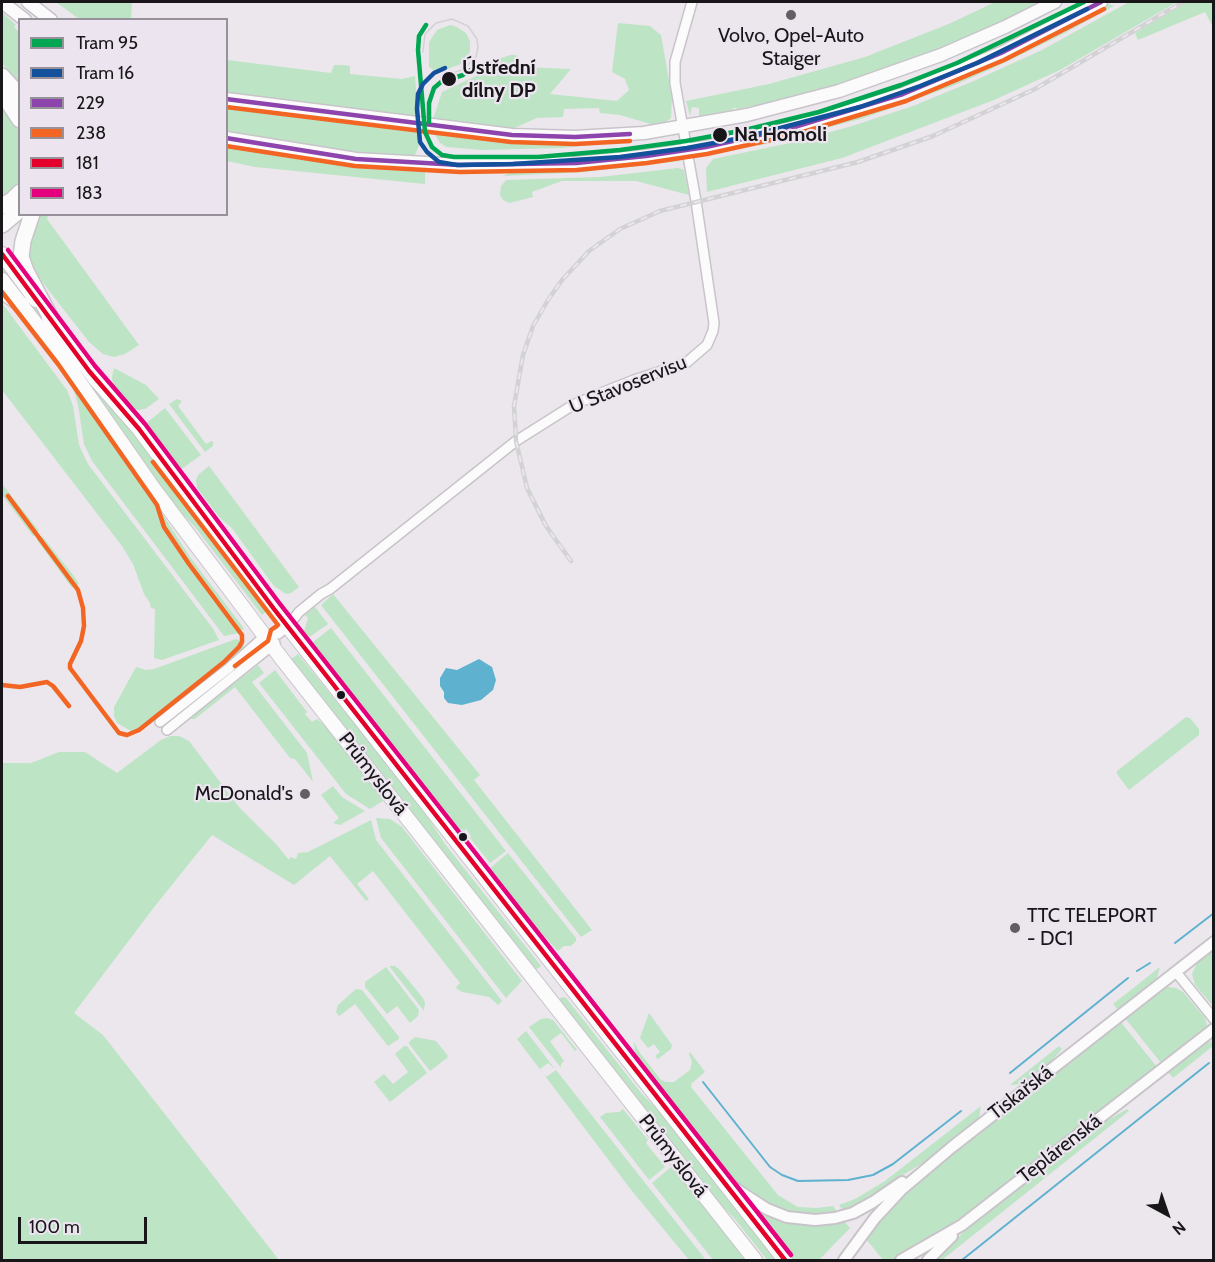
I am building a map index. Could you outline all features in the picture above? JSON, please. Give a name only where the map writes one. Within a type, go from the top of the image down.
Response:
[{"type":"highway","points":[[2,76],[18,94]]},
{"type":"highway","points":[[2,93],[18,117]]},
{"type":"highway","points":[[2,206],[18,194]]},
{"type":"highway","points":[[2,225],[18,212]]},
{"type":"highway","points":[[31,216],[21,247],[22,262],[55,326]]},
{"type":"highway","points":[[2,291],[22,305]]},
{"type":"main road","points":[[2,2],[22,18]]},
{"type":"main road","points":[[28,2],[48,18]]},
{"type":"main road","points":[[228,99],[532,136],[609,136],[682,127],[780,107],[883,77],[973,41],[1055,2]]},
{"type":"main road","points":[[228,138],[356,159],[460,165],[576,163],[687,150],[791,128],[903,94],[995,56],[1052,29],[1101,2]]},
{"type":"main road","name":"Průmyslová","points":[[2,254],[96,380],[139,429],[276,635],[415,828],[755,1260]]},
{"type":"main road","name":"Průmyslová","points":[[2,280],[84,387],[154,489],[276,635],[785,1260]]},
{"type":"street","name":"U Stavoservisu","points":[[276,635],[299,612],[516,441],[573,405],[633,380],[686,363],[707,345],[714,323],[675,83],[675,62],[692,2]]},
{"type":"street","points":[[160,722],[276,635]]},
{"type":"street","points":[[167,730],[276,635]]},
{"type":"street","name":"Tiskařská","points":[[844,1260],[886,1205],[952,1147],[1214,942]]},
{"type":"street","points":[[1176,972],[1214,1019]]},
{"type":"street","name":"Teplárenská","points":[[901,1260],[962,1225],[1214,1029]]},
{"type":"street","points":[[721,1179],[758,1205],[777,1213],[797,1219],[825,1220],[861,1209],[952,1147]]},
{"type":"street","points":[[928,1260],[962,1225]]},
{"type":"green space","points":[[56,2],[132,2],[131,18],[78,18]]},
{"type":"green space","points":[[995,2],[1044,2],[936,51],[850,82],[754,108],[753,106],[733,108],[733,110],[699,116],[699,108],[692,107],[690,116],[686,101],[769,84],[865,57],[951,23]]},
{"type":"green space","points":[[1129,2],[1177,2],[1060,70],[994,100],[842,158],[707,192],[706,168],[713,159],[795,142],[913,106],[1042,50]]},
{"type":"green space","points":[[1187,2],[1213,2],[1213,27],[1205,12],[1138,40],[1135,33]]},
{"type":"green space","points":[[1109,4],[1114,6],[1065,33],[955,85],[864,118],[758,146],[758,142],[853,116],[963,76],[1016,53]]},
{"type":"green space","points":[[2,12],[16,25],[14,27],[18,31],[18,82],[2,63]]},
{"type":"green space","points":[[618,23],[650,26],[661,35],[672,97],[671,118],[666,122],[657,126],[620,115],[600,113],[599,108],[564,109],[563,117],[537,118],[512,129],[433,119],[442,92],[476,76],[485,69],[490,61],[511,55],[516,55],[524,67],[571,69],[550,94],[617,101],[629,90],[625,79],[612,72]]},
{"type":"green space","points":[[450,25],[466,33],[470,41],[470,52],[461,64],[437,73],[429,67],[429,42],[437,30]]},
{"type":"green space","points":[[228,60],[331,73],[334,65],[342,65],[350,66],[350,74],[402,79],[415,76],[418,118],[228,95]]},
{"type":"green space","points":[[2,100],[18,128],[18,187],[2,200]]},
{"type":"green space","points":[[228,104],[419,129],[419,132],[422,132],[412,159],[334,151],[228,133]]},
{"type":"green space","points":[[434,133],[643,138],[562,148],[482,150],[447,147],[440,143]]},
{"type":"green space","points":[[228,144],[325,162],[425,171],[425,184],[255,167],[228,161]]},
{"type":"green space","points":[[673,157],[681,161],[584,172],[503,176],[515,171],[560,169]]},
{"type":"green space","points":[[678,168],[684,170],[689,195],[636,181],[562,181],[532,192],[533,197],[509,203],[500,195],[501,186],[506,180],[600,177]]},
{"type":"green space","points":[[40,216],[48,216],[47,219],[139,345],[125,354],[114,357],[103,354],[89,342],[36,274],[30,261],[29,249]]},
{"type":"green space","points":[[2,264],[91,383],[125,420],[268,610],[262,615],[195,527],[171,503],[33,310],[2,272]]},
{"type":"green space","points":[[2,303],[67,390],[73,406],[79,445],[88,464],[214,630],[219,640],[162,660],[154,658],[155,609],[151,608],[144,594],[133,564],[122,546],[2,390]]},
{"type":"green space","points":[[114,368],[146,385],[159,399],[145,409],[130,408],[113,386]]},
{"type":"green space","points":[[73,388],[134,470],[190,557],[244,628],[239,633],[224,636],[92,461],[84,444]]},
{"type":"green space","points":[[177,399],[182,401],[178,406],[206,444],[213,442],[213,446],[205,452],[169,404]]},
{"type":"green space","points":[[165,408],[201,455],[179,471],[144,425]]},
{"type":"green space","points":[[209,466],[299,587],[291,593],[286,594],[274,586],[231,527],[221,519],[197,488],[198,475]]},
{"type":"green space","points":[[3,485],[39,531],[33,536],[2,495]]},
{"type":"green space","points":[[42,536],[79,584],[72,588],[37,540]]},
{"type":"green space","points":[[333,594],[480,775],[474,780],[592,930],[581,937],[321,605]]},
{"type":"green space","points":[[315,607],[328,624],[308,638],[304,631],[308,618],[305,615]]},
{"type":"green space","points":[[331,628],[506,851],[490,863],[470,838],[466,829],[459,831],[448,824],[309,645]]},
{"type":"green space","points":[[236,639],[245,647],[145,728],[131,731],[117,723],[114,707],[136,667],[146,670],[154,669]]},
{"type":"green space","points":[[298,654],[418,802],[445,844],[541,966],[534,971],[290,660]]},
{"type":"green space","points":[[258,665],[264,673],[252,682],[307,753],[313,782],[295,759],[290,758],[235,687],[195,719],[191,719]]},
{"type":"green space","points":[[275,670],[307,712],[305,714],[312,722],[317,719],[333,731],[386,799],[370,809],[346,794],[259,683]]},
{"type":"green space","points":[[1186,717],[1190,718],[1199,729],[1199,735],[1129,790],[1117,771]]},
{"type":"green space","points":[[170,736],[179,736],[189,741],[239,807],[289,860],[290,857],[296,859],[298,853],[308,852],[371,820],[376,840],[502,1001],[498,1005],[489,997],[457,989],[460,983],[373,871],[357,884],[369,899],[366,901],[330,856],[294,885],[212,835],[74,1013],[103,1035],[279,1260],[2,1260],[2,763],[31,763],[59,752],[85,752],[117,773],[161,740]]},
{"type":"green space","points":[[333,786],[342,797],[365,811],[340,825],[333,823],[339,818],[321,795]]},
{"type":"green space","points":[[376,818],[390,819],[402,827],[522,981],[506,998],[381,838]]},
{"type":"green space","points":[[508,853],[576,938],[571,946],[564,946],[558,951],[497,886],[489,869]]},
{"type":"green space","points":[[1213,949],[1213,1006],[1195,985],[1192,974],[1198,961]]},
{"type":"green space","points":[[389,966],[395,966],[400,970],[423,998],[424,1011]]},
{"type":"green space","points":[[386,967],[419,1010],[418,1016],[410,1023],[397,1006],[387,1014],[365,987],[365,982]]},
{"type":"green space","points":[[1160,967],[1156,981],[1118,1010],[1113,1004]]},
{"type":"green space","points":[[1168,987],[1183,992],[1205,1018],[1207,1025],[1205,1029],[1161,1063],[1125,1018],[1162,989]]},
{"type":"green space","points":[[356,989],[362,990],[399,1039],[388,1046],[355,1004],[339,1016],[336,1012],[338,1005]]},
{"type":"green space","points":[[561,997],[566,998],[642,1094],[671,1123],[779,1260],[767,1260],[734,1218],[703,1186],[559,1001]]},
{"type":"green space","points":[[649,1013],[672,1045],[671,1049],[658,1059],[655,1056],[660,1052],[654,1044],[648,1048],[640,1038]]},
{"type":"green space","points":[[541,1019],[553,1020],[577,1050],[575,1051],[561,1033],[550,1041],[564,1061],[561,1068],[529,1027]]},
{"type":"green space","points":[[1120,1021],[1157,1067],[981,1204],[907,1254],[891,1260],[883,1260],[866,1239],[877,1222],[901,1197],[940,1163]]},
{"type":"green space","points":[[526,1031],[555,1069],[548,1063],[540,1069],[546,1077],[556,1070],[706,1260],[689,1260],[632,1191],[517,1039]]},
{"type":"green space","points":[[415,1037],[436,1041],[448,1056],[447,1058],[430,1071],[409,1044]]},
{"type":"green space","points":[[1213,1041],[1213,1046],[1173,1078],[1167,1071],[1202,1044]]},
{"type":"green space","points":[[634,1042],[661,1080],[666,1082],[674,1082],[690,1070],[692,1062],[690,1052],[705,1072],[692,1083],[691,1087],[778,1195],[798,1207],[833,1206],[838,1213],[823,1216],[792,1214],[770,1206],[741,1187],[724,1169],[635,1053]]},
{"type":"green space","points":[[407,1046],[427,1073],[390,1102],[374,1082],[384,1074],[393,1084],[408,1072],[395,1054]]},
{"type":"green space","points":[[1059,1046],[1062,1049],[1049,1064],[1024,1084],[1010,1085]]},
{"type":"green space","points":[[981,1106],[979,1118],[923,1163],[875,1196],[844,1212],[839,1205],[855,1199],[885,1181]]},
{"type":"green space","points":[[623,1109],[648,1140],[646,1143],[665,1167],[649,1180],[600,1117],[606,1113],[619,1112]]},
{"type":"green space","points":[[1127,1109],[1129,1111],[942,1260],[933,1260],[976,1221],[1098,1126]]},
{"type":"green space","points":[[671,1167],[683,1177],[749,1260],[713,1260],[652,1183]]},
{"type":"green space","points":[[751,1206],[766,1213],[816,1224],[844,1221],[850,1228],[819,1260],[791,1260]]},
{"type":"water","points":[[479,659],[492,667],[496,680],[493,690],[481,700],[462,705],[448,703],[440,686],[440,678],[446,668],[457,670]]},
{"type":"waterway","points":[[1175,943],[1214,913]]},
{"type":"waterway","points":[[1137,971],[1150,963]]},
{"type":"waterway","points":[[1010,1073],[1128,978]]},
{"type":"waterway","points":[[962,1260],[1209,1063]]},
{"type":"waterway","points":[[703,1082],[770,1167],[798,1181],[848,1180],[873,1175],[893,1164],[961,1111]]},
{"type":"tram line","name":"95","points":[[426,25],[419,36],[418,50],[425,132],[432,147],[442,155],[454,157],[538,157],[620,150],[686,141],[745,130],[819,112],[901,85],[957,63],[1084,2]]},
{"type":"tram line","name":"16","points":[[445,68],[434,73],[423,84],[418,94],[417,109],[420,142],[427,152],[439,162],[457,165],[513,164],[620,157],[746,137],[860,107],[977,63],[1087,9]]},
{"type":"tram line","points":[[423,52],[425,34],[436,23],[452,19],[468,26],[477,39],[476,57],[464,69],[448,75]]},
{"type":"tram line","name":"95","points":[[429,122],[429,103],[434,88],[441,82],[463,75],[472,69]]},
{"type":"railway","points":[[571,561],[546,526],[527,488],[516,441],[514,406],[523,355],[533,326],[562,280],[589,251],[620,229],[660,211],[858,162],[933,136],[1035,89],[1183,2]]},
{"type":"transit line","name":"229","points":[[228,138],[356,159],[460,165],[576,163],[706,147],[791,128],[903,94],[1001,53],[1101,2]]},
{"type":"transit line","name":"238","points":[[228,146],[355,166],[460,172],[577,170],[707,154],[793,135],[906,101],[1004,60],[1104,9]]},
{"type":"transit line","name":"229","points":[[228,99],[512,135],[575,137],[630,134]]},
{"type":"transit line","name":"238","points":[[228,107],[511,142],[575,144],[630,141]]},
{"type":"transit line","name":"183","points":[[8,250],[95,366],[145,424],[280,604],[791,1255]]},
{"type":"transit line","name":"181","points":[[2,254],[89,371],[139,429],[274,609],[785,1260]]},
{"type":"transit line","name":"238","points":[[2,292],[58,364],[157,505],[164,527],[242,635],[239,647],[224,662],[139,730],[127,735],[119,733],[70,668],[81,641],[84,626],[83,608],[78,590],[8,496]]},
{"type":"transit line","name":"238","points":[[153,462],[278,625],[271,630],[268,641],[235,666]]},
{"type":"transit line","name":"238","points":[[2,685],[20,687],[47,682],[69,706]]},
{"type":"place","name":"Volvo, Opel-Auto Staiger","points":[[791,15]]},
{"type":"place","name":"Ústřední dílny DP","points":[[449,79]]},
{"type":"place","name":"Na Homoli","points":[[720,135]]},
{"type":"place","name":"McDonald's","points":[[305,794]]},
{"type":"place","name":"TTC TELEPORT - DC1","points":[[1015,928]]}]
